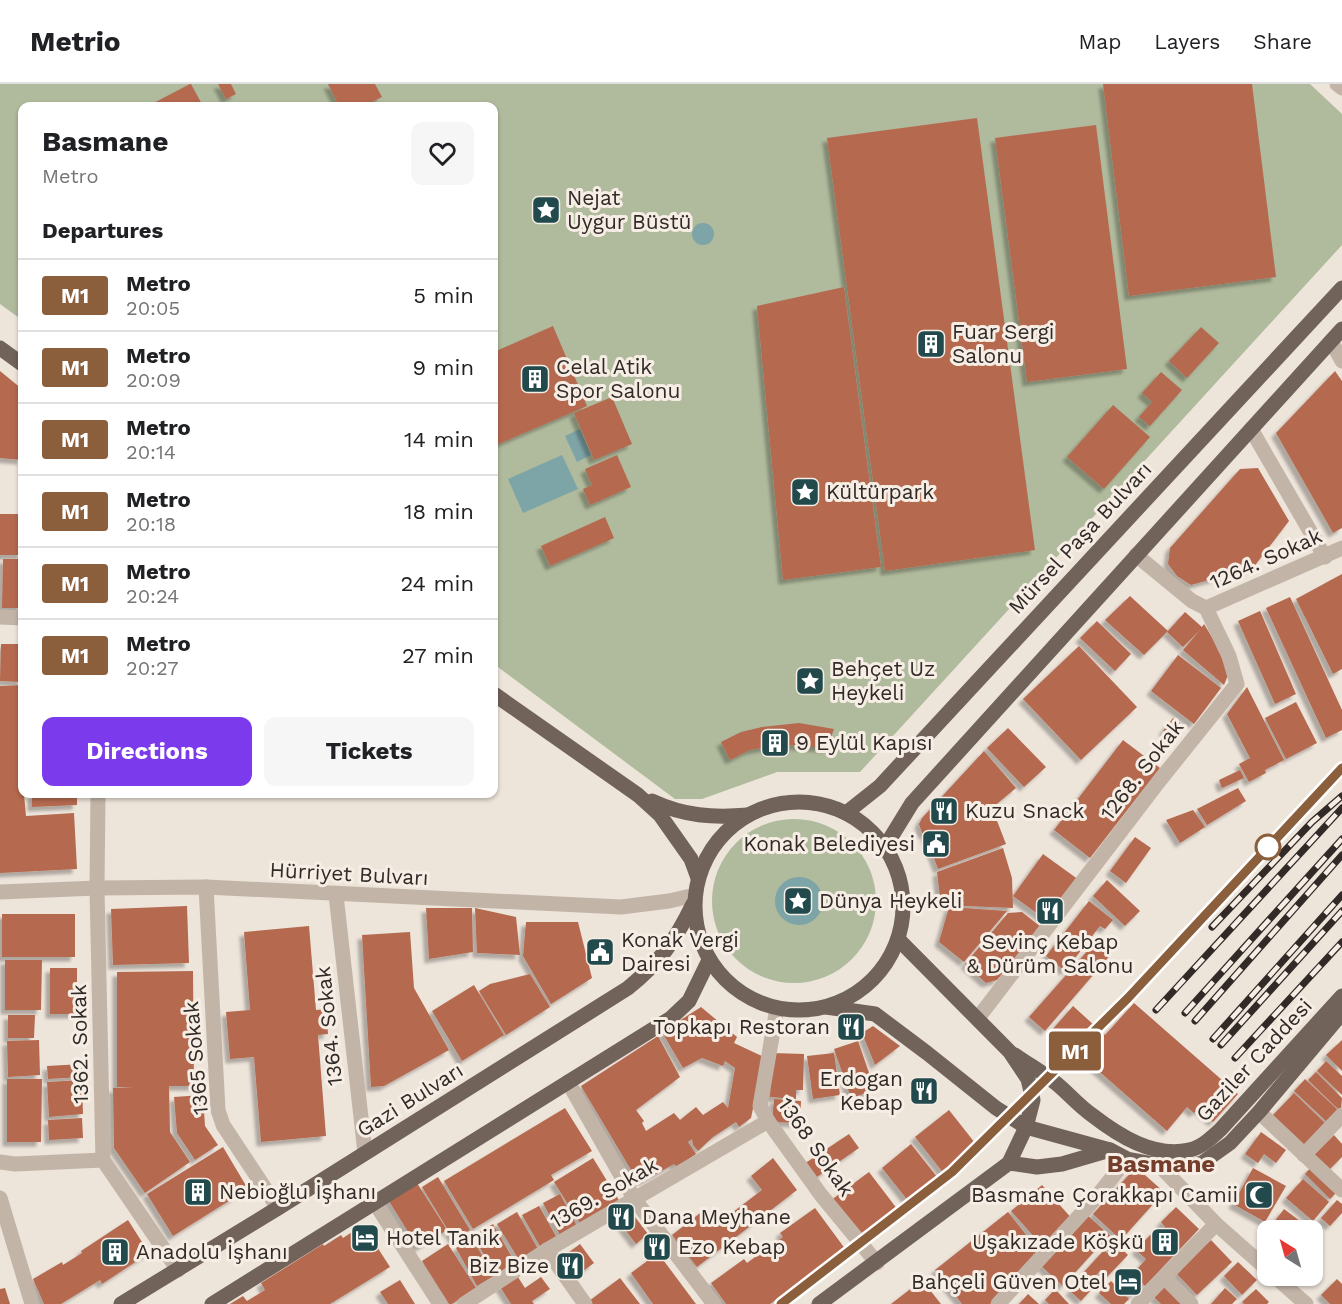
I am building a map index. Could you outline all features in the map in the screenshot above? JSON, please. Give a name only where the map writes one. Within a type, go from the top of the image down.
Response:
[{"type":"main road","name":"Mürsel Paşa Bulvarı","points":[[846,813],[880,786],[1342,288]]},
{"type":"main road","points":[[885,848],[912,803],[1342,329]]},
{"type":"main road","points":[[0,348],[18,361]]},
{"type":"main road","points":[[498,697],[638,795],[660,815],[692,859],[698,878]]},
{"type":"main road","points":[[638,795],[673,811],[727,817],[748,815]]},
{"type":"main road","points":[[788,802],[818,803],[846,813],[868,828],[885,848],[896,868],[902,892],[903,915],[898,939],[881,969],[856,993],[824,1007],[801,1010],[777,1008],[750,998],[727,982],[710,960],[700,939],[694,899],[698,878],[706,859],[731,827],[748,815],[767,807],[788,802]]},
{"type":"main road","name":"Gazi Bulvarı","points":[[122,1304],[628,988],[647,973],[678,935],[694,899]]},
{"type":"main road","points":[[830,1301],[1009,1163],[1026,1127],[1033,1100],[1028,1079],[1010,1052],[978,1017],[898,939]]},
{"type":"main road","points":[[212,1304],[670,1018],[689,1000],[710,960]]},
{"type":"main road","name":"Gaziler Caddesi","points":[[1010,1052],[1056,1083],[1091,1115],[1124,1137],[1146,1147],[1167,1152],[1191,1150],[1207,1142],[1220,1130],[1342,996]]},
{"type":"main road","name":"Gaziler Caddesi","points":[[824,1007],[875,1014],[996,1108],[1026,1127],[1110,1150],[1127,1159],[1159,1165],[1188,1166],[1202,1163],[1230,1143],[1342,1014]]},
{"type":"main road","points":[[1009,1163],[1036,1167],[1062,1164],[1110,1150]]},
{"type":"street","points":[[1337,84],[1342,88]]},
{"type":"street","points":[[1330,341],[1342,360]]},
{"type":"street","points":[[1251,429],[1325,557]]},
{"type":"street","name":"1264. Sokak","points":[[1206,608],[1342,548]]},
{"type":"street","points":[[1136,555],[1192,600],[1206,608]]},
{"type":"street","name":"1268. Sokak","points":[[978,1017],[1160,780],[1237,684],[1229,656],[1206,608]]},
{"type":"street","points":[[0,617],[18,618]]},
{"type":"street","name":"1362. Sokak","points":[[98,798],[97,888],[104,1160]]},
{"type":"street","name":"Hürriyet Bulvarı","points":[[0,892],[206,887],[336,895],[621,906],[694,899]]},
{"type":"street","name":"1365 Sokak","points":[[206,887],[218,1110],[223,1125],[278,1208]]},
{"type":"street","name":"1364. Sokak","points":[[336,895],[365,1153]]},
{"type":"street","name":"1368 Sokak","points":[[777,1008],[760,1106],[768,1122],[821,1195],[877,1263]]},
{"type":"street","points":[[567,1082],[635,1200],[714,1304]]},
{"type":"street","points":[[1259,1112],[1342,1190]]},
{"type":"street","points":[[1304,1155],[1342,1115]]},
{"type":"street","name":"1369. Sokak","points":[[464,1304],[547,1250],[768,1122]]},
{"type":"street","points":[[998,1304],[1094,1200],[1127,1159]]},
{"type":"street","points":[[0,1162],[15,1164],[104,1160],[178,1270]]},
{"type":"street","points":[[1159,1165],[1216,1224],[1257,1260]]},
{"type":"street","points":[[0,1198],[32,1304]]},
{"type":"street","points":[[375,1203],[440,1304]]},
{"type":"street","points":[[1138,1304],[1216,1224]]},
{"type":"street","points":[[547,1250],[585,1304]]},
{"type":"street","points":[[1165,1278],[1191,1304]]},
{"type":"street","points":[[1285,1286],[1305,1304]]},
{"type":"green space","name":"Kültürpark","points":[[0,84],[1310,84],[1342,114],[1342,245],[860,772],[777,772],[702,799],[675,799],[498,667],[498,102],[18,102],[18,317],[0,304]]},
{"type":"green space","points":[[794,819],[825,826],[852,843],[869,870],[876,901],[869,932],[852,959],[825,976],[794,983],[763,976],[736,959],[719,932],[712,901],[719,870],[736,843],[763,826]]},
{"type":"water","points":[[703,223],[711,226],[714,234],[711,242],[703,245],[695,242],[692,234],[695,226]]},
{"type":"water","points":[[580,429],[591,455],[577,462],[565,436]]},
{"type":"water","points":[[562,455],[578,489],[523,513],[508,479]]},
{"type":"water","points":[[799,877],[816,884],[823,901],[816,918],[799,925],[782,918],[775,901],[782,884]]},
{"type":"building","points":[[190,84],[201,102],[156,102]]},
{"type":"building","points":[[218,84],[231,84],[236,94],[226,99]]},
{"type":"building","points":[[328,84],[375,84],[382,97],[372,102],[337,102]]},
{"type":"building","points":[[1103,84],[1252,84],[1276,277],[1129,296]]},
{"type":"building","name":"Fuar Sergi Salonu","points":[[977,118],[1035,550],[885,571],[827,138]]},
{"type":"building","points":[[1096,125],[1127,369],[1027,382],[995,138]]},
{"type":"building","points":[[844,287],[881,567],[783,580],[757,306]]},
{"type":"building","name":"Celal Atik Spor Salonu","points":[[553,326],[587,406],[498,444],[498,350]]},
{"type":"building","points":[[1201,327],[1219,343],[1187,378],[1169,361]]},
{"type":"building","points":[[0,371],[18,386],[18,460],[0,458]]},
{"type":"building","points":[[1335,371],[1342,381],[1342,528],[1333,533],[1276,433]]},
{"type":"building","points":[[1161,372],[1182,390],[1150,426],[1139,417],[1152,402],[1142,393]]},
{"type":"building","points":[[612,397],[632,444],[594,460],[574,413]]},
{"type":"building","points":[[1113,405],[1150,437],[1104,489],[1067,457]]},
{"type":"building","points":[[617,455],[631,487],[590,505],[583,489],[592,485],[585,469]]},
{"type":"building","points":[[1258,468],[1289,521],[1253,568],[1191,585],[1177,576],[1168,564],[1170,548],[1240,469]]},
{"type":"building","points":[[0,514],[18,514],[18,555],[0,555]]},
{"type":"building","points":[[605,517],[614,538],[550,566],[541,546]]},
{"type":"building","points":[[3,559],[18,559],[18,608],[2,608]]},
{"type":"building","points":[[1342,574],[1342,669],[1333,674],[1296,599]]},
{"type":"building","points":[[1130,596],[1168,631],[1144,655],[1105,620]]},
{"type":"building","points":[[1290,597],[1342,710],[1342,730],[1326,738],[1266,608]]},
{"type":"building","points":[[1260,611],[1296,694],[1275,704],[1238,621]]},
{"type":"building","points":[[1185,612],[1202,627],[1204,624],[1218,647],[1228,675],[1224,685],[1183,650],[1200,630],[1183,647],[1167,632]]},
{"type":"building","points":[[1097,621],[1131,654],[1115,671],[1080,638]]},
{"type":"building","points":[[1,644],[18,644],[18,682],[0,681]]},
{"type":"building","points":[[1079,646],[1137,707],[1081,760],[1023,699]]},
{"type":"building","points":[[1178,655],[1221,688],[1194,724],[1151,691]]},
{"type":"building","points":[[18,685],[18,798],[24,798],[26,816],[74,813],[77,869],[0,873],[0,686]]},
{"type":"building","points":[[1247,687],[1284,760],[1249,782],[1239,764],[1250,758],[1227,714]]},
{"type":"building","points":[[1296,702],[1317,743],[1286,759],[1265,718]]},
{"type":"building","points":[[1173,718],[1180,723],[1170,736],[1163,731]]},
{"type":"building","name":"9 Eylül Kapısı","points":[[799,723],[834,729],[827,748],[789,745],[767,747],[750,750],[730,760],[721,742],[741,732]]},
{"type":"building","points":[[1008,728],[1046,767],[1024,787],[987,748]]},
{"type":"building","points":[[1123,740],[1160,768],[1090,858],[1054,830]]},
{"type":"building","points":[[984,751],[1016,788],[992,808],[1006,844],[938,869],[919,824]]},
{"type":"building","points":[[1240,770],[1244,778],[1222,788],[1219,780]]},
{"type":"building","points":[[1238,788],[1246,801],[1207,825],[1197,809]]},
{"type":"building","points":[[32,798],[77,798],[77,805],[32,807]]},
{"type":"building","points":[[1193,810],[1205,827],[1180,843],[1166,820]]},
{"type":"building","points":[[1135,837],[1151,848],[1126,883],[1110,871]]},
{"type":"building","points":[[1003,848],[1012,878],[1013,908],[941,905],[937,872]]},
{"type":"building","points":[[1043,854],[1079,880],[1049,922],[1013,896]]},
{"type":"building","points":[[1107,880],[1140,911],[1125,926],[1093,896]]},
{"type":"building","points":[[1089,901],[1113,920],[1105,929],[1100,926],[1065,971],[1046,956]]},
{"type":"building","points":[[187,906],[189,963],[113,965],[111,909]]},
{"type":"building","points":[[949,907],[1007,911],[964,962],[939,942]]},
{"type":"building","points":[[426,908],[472,908],[473,952],[429,959]]},
{"type":"building","points":[[475,908],[516,917],[520,955],[477,953]]},
{"type":"building","points":[[1022,912],[1041,927],[997,980],[986,983],[965,964],[1008,913]]},
{"type":"building","points":[[2,914],[75,914],[75,957],[2,957]]},
{"type":"building","points":[[526,922],[578,922],[592,978],[551,1004],[523,956]]},
{"type":"building","points":[[309,926],[316,1010],[326,1009],[328,1034],[318,1035],[326,1136],[261,1142],[254,1057],[230,1059],[226,1012],[250,1010],[244,932]]},
{"type":"building","points":[[410,932],[414,988],[449,1050],[384,1086],[371,1087],[362,935]]},
{"type":"building","points":[[1097,940],[1112,953],[1045,1031],[1029,1017]]},
{"type":"building","points":[[5,960],[42,960],[41,1010],[5,1010]]},
{"type":"building","points":[[50,968],[77,968],[77,1014],[50,1014]]},
{"type":"building","points":[[193,971],[194,1086],[169,1086],[170,1132],[190,1162],[145,1193],[114,1148],[113,1088],[134,1088],[117,1087],[117,972]]},
{"type":"building","points":[[530,974],[550,1007],[506,1035],[479,991],[490,984]]},
{"type":"building","points":[[474,985],[504,1035],[462,1061],[432,1011]]},
{"type":"building","points":[[1134,1003],[1238,1094],[1213,1122],[1198,1109],[1194,1113],[1187,1107],[1167,1131],[1052,1030],[1073,1006],[1105,1035]]},
{"type":"building","points":[[701,1007],[737,1037],[734,1043],[764,1057],[751,1118],[739,1127],[736,1122],[713,1137],[698,1151],[692,1139],[688,1142],[696,1154],[677,1167],[674,1164],[644,1181],[637,1180],[581,1086],[658,1036],[680,1077],[636,1110],[644,1121],[642,1123],[646,1131],[674,1113],[680,1120],[696,1107],[703,1115],[723,1102],[728,1108],[735,1068],[725,1061],[723,1066],[702,1058],[683,1068],[662,1032]]},
{"type":"building","points":[[8,1015],[35,1015],[34,1038],[8,1038]]},
{"type":"building","points":[[873,1026],[900,1046],[875,1065],[862,1033]]},
{"type":"building","points":[[39,1040],[40,1075],[8,1077],[7,1041]]},
{"type":"building","points":[[1342,1040],[1342,1071],[1326,1055]]},
{"type":"building","points":[[858,1041],[875,1090],[851,1098],[834,1049]]},
{"type":"building","points":[[772,1053],[804,1054],[803,1090],[796,1090],[796,1099],[770,1097]]},
{"type":"building","points":[[834,1053],[840,1095],[813,1099],[807,1056]]},
{"type":"building","points":[[1326,1061],[1342,1076],[1342,1095],[1317,1071]]},
{"type":"building","points":[[82,1064],[83,1077],[48,1079],[47,1066]]},
{"type":"building","points":[[1316,1072],[1342,1098],[1341,1112],[1308,1080]]},
{"type":"building","points":[[7,1079],[42,1079],[41,1142],[7,1142]]},
{"type":"building","points":[[1305,1079],[1339,1111],[1328,1123],[1294,1091]]},
{"type":"building","points":[[82,1080],[83,1114],[49,1117],[47,1082]]},
{"type":"building","points":[[1294,1093],[1327,1125],[1306,1147],[1273,1115]]},
{"type":"building","points":[[203,1095],[205,1126],[218,1145],[195,1160],[177,1133],[174,1097]]},
{"type":"building","points":[[774,1099],[801,1101],[800,1123],[772,1122]]},
{"type":"building","points":[[565,1108],[592,1151],[551,1175],[554,1180],[473,1229],[444,1181]]},
{"type":"building","points":[[949,1110],[979,1148],[945,1175],[915,1137]]},
{"type":"building","points":[[82,1118],[83,1138],[49,1140],[48,1120]]},
{"type":"building","points":[[1261,1132],[1286,1150],[1276,1163],[1264,1154],[1258,1163],[1245,1154]]},
{"type":"building","points":[[849,1134],[859,1148],[814,1179],[804,1164]]},
{"type":"building","points":[[1334,1135],[1342,1144],[1342,1157],[1329,1170],[1314,1155]]},
{"type":"building","points":[[911,1144],[938,1178],[909,1202],[882,1168]]},
{"type":"building","name":"Nebioğlu İşhanı","points":[[223,1147],[248,1189],[173,1236],[147,1194]]},
{"type":"building","points":[[593,1158],[620,1202],[581,1225],[554,1182]]},
{"type":"building","points":[[773,1158],[797,1190],[697,1267],[672,1235],[704,1210],[716,1225],[762,1190],[751,1176]]},
{"type":"building","points":[[1312,1166],[1338,1191],[1330,1199],[1305,1174]]},
{"type":"building","points":[[1136,1167],[1164,1192],[1121,1240],[1093,1214]]},
{"type":"building","name":"Basmane Çorakkapı Camii","points":[[1253,1168],[1286,1186],[1266,1220],[1261,1220],[1233,1204]]},
{"type":"building","points":[[869,1172],[901,1214],[864,1241],[830,1201]]},
{"type":"building","points":[[438,1177],[470,1230],[454,1240],[422,1187]]},
{"type":"building","points":[[1303,1179],[1329,1202],[1312,1220],[1286,1198]]},
{"type":"building","points":[[415,1180],[447,1230],[418,1248],[387,1198]]},
{"type":"building","points":[[1042,1185],[1074,1221],[1044,1248],[1011,1211]]},
{"type":"building","points":[[560,1194],[578,1228],[561,1237],[543,1203]]},
{"type":"building","points":[[1337,1200],[1342,1204],[1342,1213],[1330,1226],[1321,1218]]},
{"type":"building","points":[[539,1206],[557,1238],[541,1248],[522,1215]]},
{"type":"building","name":"Uşakızade Köşkü","points":[[1176,1207],[1199,1229],[1145,1286],[1133,1274],[1146,1259],[1136,1250],[1154,1231],[1158,1235],[1165,1227],[1161,1222]]},
{"type":"building","points":[[815,1208],[846,1250],[770,1304],[726,1304],[711,1283],[744,1259],[747,1263],[783,1237],[780,1233]]},
{"type":"building","points":[[1284,1209],[1299,1220],[1276,1220]]},
{"type":"building","points":[[517,1212],[538,1249],[519,1260],[497,1224]]},
{"type":"building","points":[[1008,1212],[1039,1251],[992,1304],[962,1304],[935,1270]]},
{"type":"building","points":[[632,1213],[648,1234],[636,1244],[620,1223]]},
{"type":"building","points":[[1085,1213],[1117,1242],[1110,1250],[1102,1243],[1063,1286],[1039,1264]]},
{"type":"building","points":[[128,1220],[149,1253],[102,1284],[100,1280],[61,1304],[44,1304],[33,1279],[62,1262],[63,1265]]},
{"type":"building","points":[[493,1224],[517,1266],[497,1277],[473,1236]]},
{"type":"building","points":[[363,1225],[390,1267],[330,1304],[230,1304],[243,1296],[247,1301],[265,1290],[261,1283],[323,1244],[324,1246],[341,1235],[343,1238]]},
{"type":"building","points":[[472,1238],[494,1276],[477,1286],[456,1248]]},
{"type":"building","points":[[1211,1240],[1232,1262],[1197,1295],[1176,1273]]},
{"type":"building","points":[[448,1244],[476,1288],[452,1304],[449,1304],[422,1261]]},
{"type":"building","points":[[580,1244],[594,1263],[575,1277],[561,1258]]},
{"type":"building","points":[[1119,1246],[1128,1255],[1106,1278],[1099,1272],[1091,1281],[1083,1273],[1104,1250],[1110,1255]]},
{"type":"building","points":[[658,1253],[696,1304],[653,1304],[631,1273]]},
{"type":"building","points":[[1238,1262],[1257,1280],[1242,1295],[1224,1276]]},
{"type":"building","points":[[1127,1271],[1143,1286],[1132,1296],[1117,1281]]},
{"type":"building","points":[[516,1274],[525,1288],[541,1277],[550,1289],[532,1301],[534,1304],[511,1304],[499,1285]]},
{"type":"building","points":[[620,1278],[640,1304],[591,1304],[589,1301]]},
{"type":"building","points":[[1082,1278],[1093,1288],[1081,1301],[1070,1291]]},
{"type":"building","points":[[1337,1279],[1342,1284],[1342,1304],[1330,1304],[1321,1295]]},
{"type":"building","points":[[400,1280],[415,1304],[388,1304],[380,1292]]},
{"type":"building","points":[[922,1280],[941,1304],[891,1304]]},
{"type":"building","points":[[1111,1281],[1129,1299],[1124,1304],[1111,1304],[1099,1293]]},
{"type":"building","points":[[1165,1286],[1183,1304],[1161,1304],[1154,1297]]},
{"type":"building","points":[[5,1288],[10,1304],[0,1304],[0,1289]]},
{"type":"building","points":[[1225,1288],[1237,1299],[1232,1304],[1211,1304]]},
{"type":"building","points":[[1055,1289],[1069,1304],[1049,1304],[1045,1300]]},
{"type":"building","points":[[1256,1289],[1269,1302],[1267,1304],[1244,1304],[1242,1302]]},
{"type":"building","points":[[1028,1294],[1039,1304],[1019,1304]]},
{"type":"railway","points":[[1212,927],[1312,822],[1342,796]]},
{"type":"railway","points":[[1156,1010],[1342,808]]},
{"type":"railway","points":[[1185,1013],[1342,839]]},
{"type":"railway","points":[[1195,1021],[1342,855]]},
{"type":"railway","points":[[1213,1039],[1342,895]]},
{"type":"railway","points":[[1221,1045],[1342,911]]},
{"type":"railway","points":[[1235,1058],[1342,942]]},
{"type":"metro line","name":"M1","points":[[781,1304],[952,1172],[1128,998],[1342,768]]},
{"type":"place","name":"Nejat Uygur Büstü","points":[[546,210]]},
{"type":"place","name":"Fuar Sergi Salonu","points":[[931,344]]},
{"type":"place","name":"Celal Atik Spor Salonu","points":[[535,379]]},
{"type":"place","name":"Kültürpark","points":[[805,492]]},
{"type":"place","name":"Behçet Uz Heykeli","points":[[810,681]]},
{"type":"place","name":"9 Eylül Kapısı","points":[[775,743]]},
{"type":"place","name":"Kuzu Snack","points":[[944,811]]},
{"type":"place","name":"Konak Belediyesi","points":[[936,844]]},
{"type":"place","name":"Dünya Heykeli","points":[[798,901]]},
{"type":"place","name":"Sevinç Kebap & Dürüm Salonu","points":[[1050,911]]},
{"type":"place","name":"Konak Vergi Dairesi","points":[[600,952]]},
{"type":"place","name":"Topkapı Restoran","points":[[851,1027]]},
{"type":"place","name":"Erdogan Kebap","points":[[924,1091]]},
{"type":"place","name":"Nebioğlu İşhanı","points":[[198,1192]]},
{"type":"place","name":"Basmane Çorakkapı Camii","points":[[1259,1195]]},
{"type":"place","name":"Dana Meyhane","points":[[621,1217]]},
{"type":"place","name":"Hotel Tanik","points":[[365,1238]]},
{"type":"place","name":"Uşakızade Köşkü","points":[[1165,1242]]},
{"type":"place","name":"Ezo Kebap","points":[[657,1247]]},
{"type":"place","name":"Anadolu İşhanı","points":[[115,1252]]},
{"type":"place","name":"Biz Bize","points":[[570,1266]]},
{"type":"place","name":"Bahçeli Güven Otel","points":[[1128,1282]]},
{"type":"district","name":"Basmane","points":[[1161,1164]]}]
